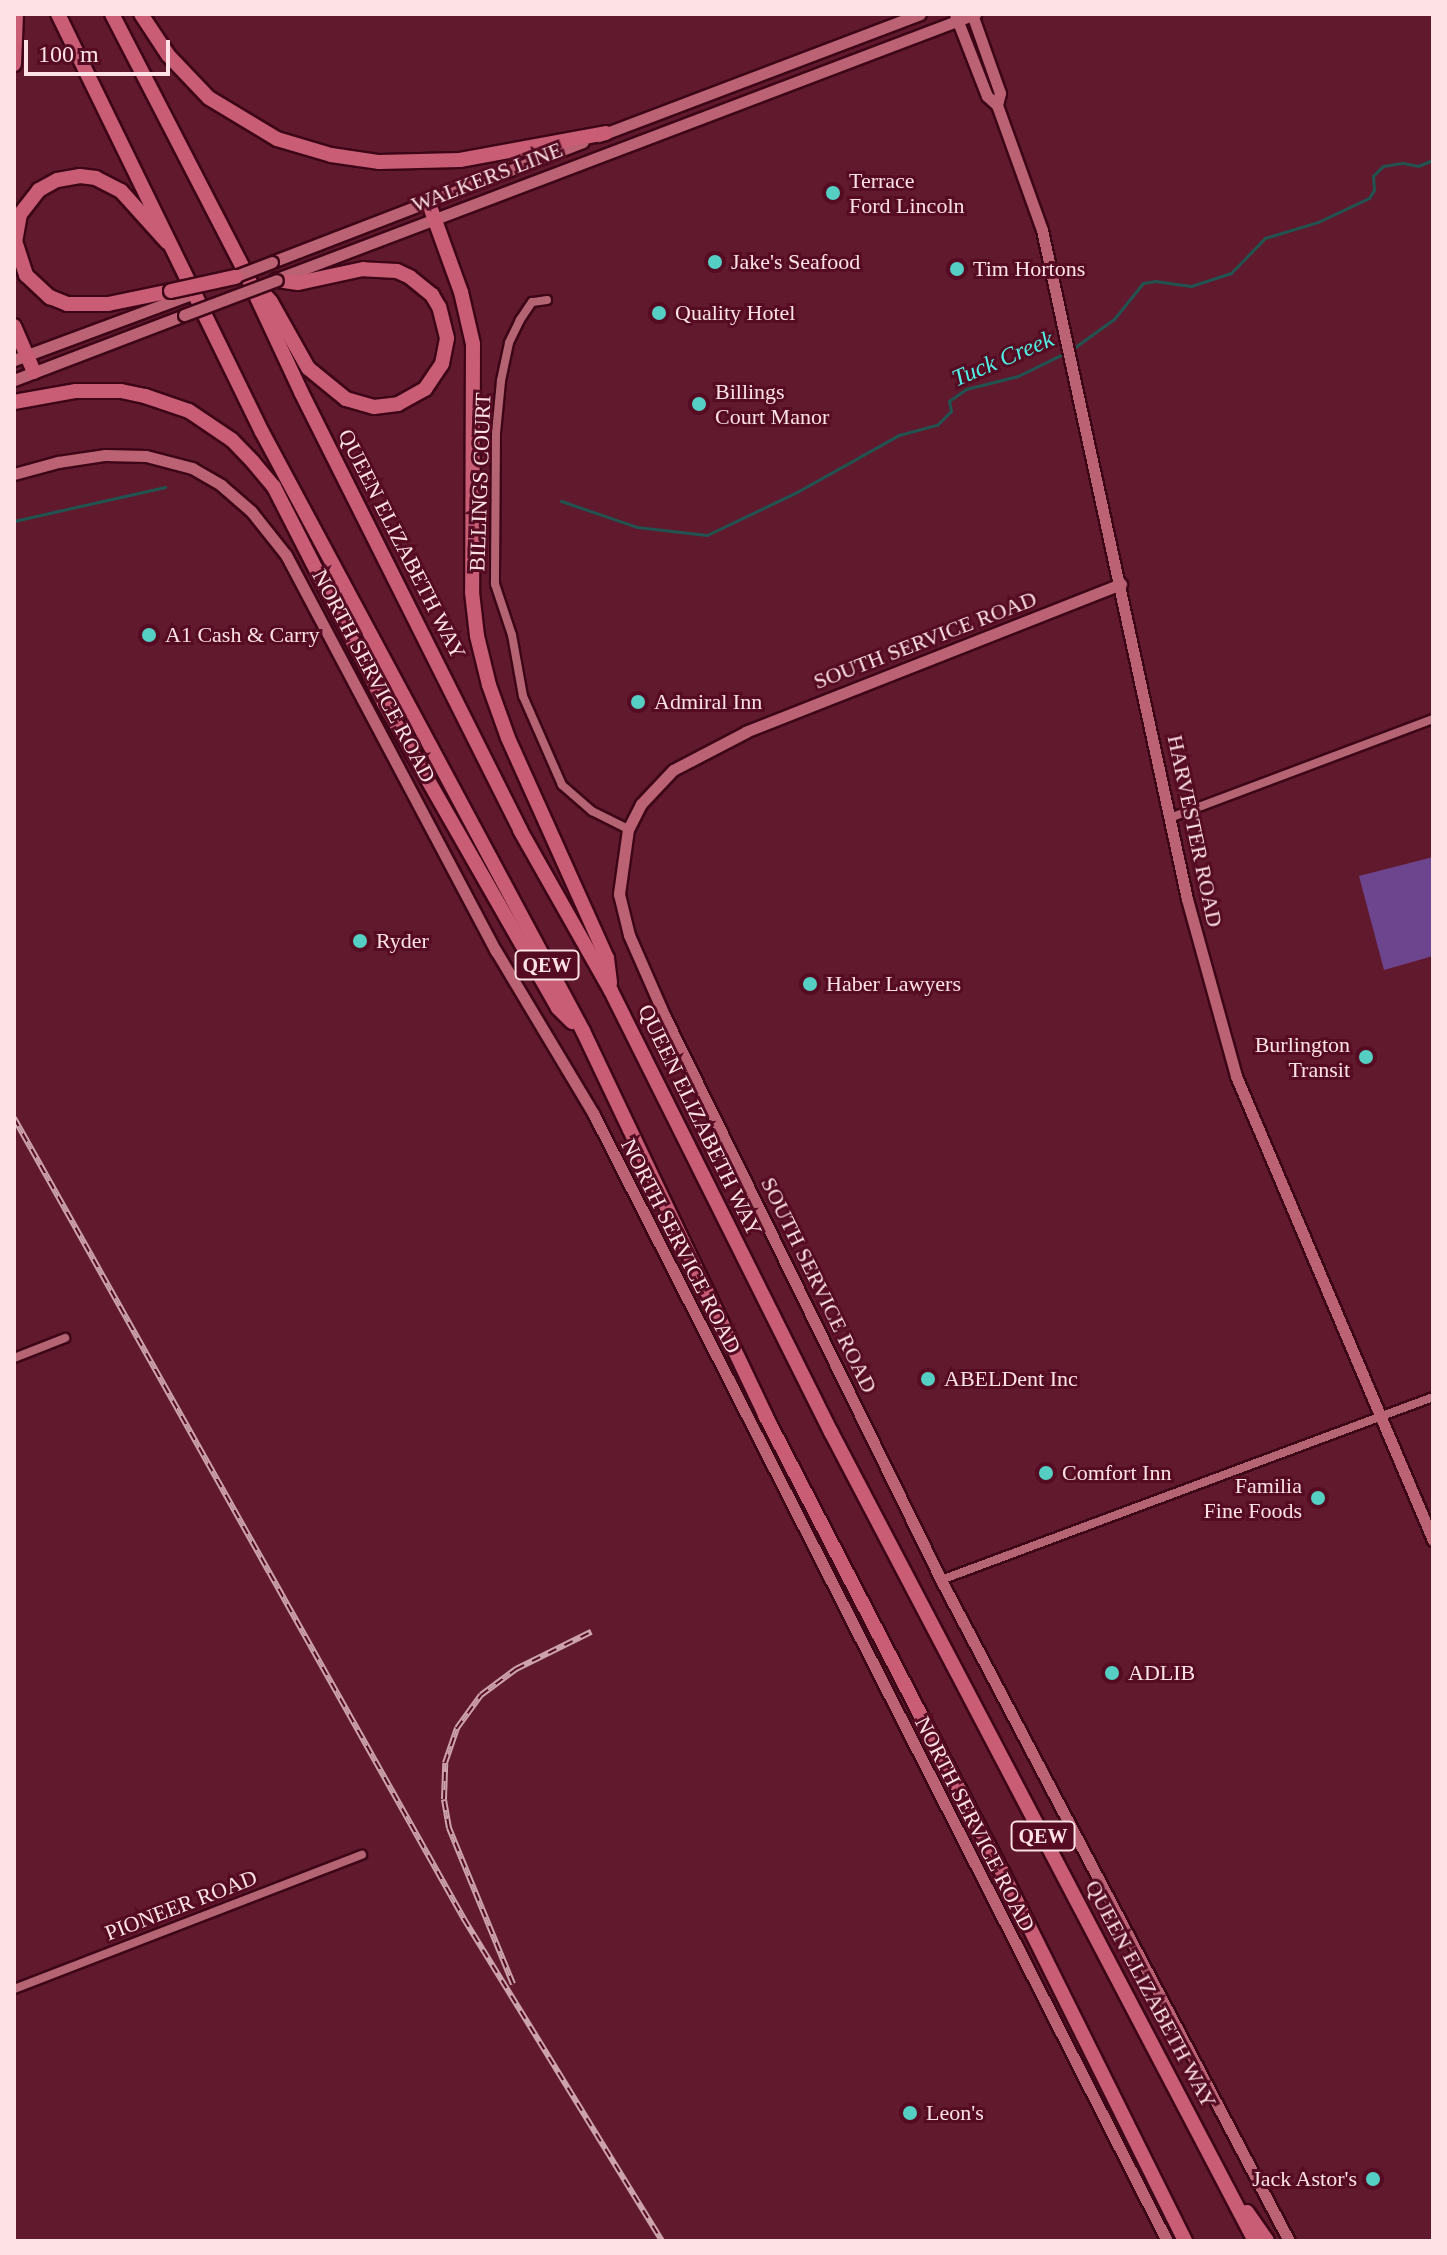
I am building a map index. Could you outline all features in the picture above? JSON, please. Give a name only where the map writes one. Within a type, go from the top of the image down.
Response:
[{"type":"highway","points":[[14,64],[16,14]]},
{"type":"highway","name":"QEW","points":[[58,14],[262,432],[583,1031],[765,1415],[1002,1872],[1185,2241]]},
{"type":"highway","name":"QUEEN ELIZABETH WAY","points":[[112,14],[520,830],[611,991],[831,1432],[1255,2241]]},
{"type":"highway","points":[[141,14],[168,55],[209,98],[277,139],[331,155],[379,162],[460,160],[606,133]]},
{"type":"highway","points":[[262,432],[169,244],[129,199],[109,183],[80,176],[57,180],[39,190],[25,204],[17,226],[18,257],[26,275],[50,297],[67,304],[87,305],[171,291],[241,276],[271,302],[308,368],[346,399],[374,407],[398,404],[425,389],[442,364],[447,338],[439,307],[432,295],[410,277],[397,271],[363,269],[298,283],[277,280]]},
{"type":"highway","points":[[428,201],[465,306],[473,344],[472,592],[477,636],[489,685],[508,738],[607,958],[611,991]]},
{"type":"highway","points":[[14,326],[20,358],[34,372]]},
{"type":"highway","points":[[14,402],[76,391],[121,391],[145,396],[189,411],[232,440],[253,462],[274,487],[384,703],[558,1008],[583,1031]]},
{"type":"highway","points":[[1232,2195],[1267,2241]]},
{"type":"street","name":"WALKERS LINE","points":[[20,358],[920,14]]},
{"type":"street","name":"WALKERS LINE","points":[[14,380],[956,17],[973,14]]},
{"type":"street","name":"HARVESTER ROAD","points":[[973,14],[1000,93],[997,105]]},
{"type":"street","name":"HARVESTER ROAD","points":[[956,17],[987,96],[997,105],[1042,230],[1172,817],[1187,899],[1236,1076],[1433,1540]]},
{"type":"street","name":"BILLINGS COURT","points":[[547,300],[532,302],[520,320],[509,343],[501,381],[496,433],[495,584],[512,635],[523,696],[562,785],[592,811],[628,829]]},
{"type":"street","name":"NORTH SERVICE ROAD","points":[[14,474],[58,462],[105,455],[146,456],[192,468],[221,485],[251,511],[286,555],[496,951],[593,1113],[1167,2241]]},
{"type":"street","name":"SOUTH SERVICE ROAD","points":[[1121,584],[719,745],[673,770],[641,804],[628,829],[619,894],[621,912],[640,964],[941,1580],[1289,2241]]},
{"type":"street","points":[[1172,817],[1433,719]]},
{"type":"street","points":[[14,1358],[65,1338]]},
{"type":"street","points":[[941,1580],[1433,1397]]},
{"type":"street","name":"PIONEER ROAD","points":[[14,1989],[362,1855]]},
{"type":"shaded area","points":[[1433,857],[1433,956],[1384,970],[1359,876]]},
{"type":"waterway","name":"Tuck Creek","points":[[1071,350],[1114,319],[1143,283],[1155,281],[1191,286],[1231,273],[1265,238],[1318,222],[1369,198],[1374,190],[1373,176],[1383,166],[1403,163],[1418,166],[1433,160]]},
{"type":"waterway","name":"Tuck Creek","points":[[561,501],[637,527],[707,535],[797,492],[899,435],[937,425],[951,411],[949,401],[966,389],[1018,376],[1065,353]]},
{"type":"waterway","name":"Tuck Creek","points":[[14,521],[165,487]]},
{"type":"railway","points":[[14,1118],[464,1919],[662,2241]]},
{"type":"railway","points":[[513,1984],[449,1828],[444,1799],[445,1763],[457,1728],[481,1695],[516,1669],[591,1632]]},
{"type":"place","name":"Terrace Ford Lincoln","points":[[833,193]]},
{"type":"place","name":"Jake's Seafood","points":[[715,262]]},
{"type":"place","name":"Tim Hortons","points":[[957,269]]},
{"type":"place","name":"Quality Hotel","points":[[659,313]]},
{"type":"place","name":"Billings Court Manor","points":[[699,404]]},
{"type":"place","name":"A1 Cash & Carry","points":[[149,635]]},
{"type":"place","name":"Admiral Inn","points":[[638,702]]},
{"type":"place","name":"Ryder","points":[[360,941]]},
{"type":"place","name":"Haber Lawyers","points":[[810,984]]},
{"type":"place","name":"Burlington Transit","points":[[1366,1057]]},
{"type":"place","name":"ABELDent Inc","points":[[928,1379]]},
{"type":"place","name":"Comfort Inn","points":[[1046,1473]]},
{"type":"place","name":"Familia Fine Foods","points":[[1318,1498]]},
{"type":"place","name":"ADLIB","points":[[1112,1673]]},
{"type":"place","name":"Leon's","points":[[910,2113]]},
{"type":"place","name":"Jack Astor's","points":[[1373,2179]]}]
